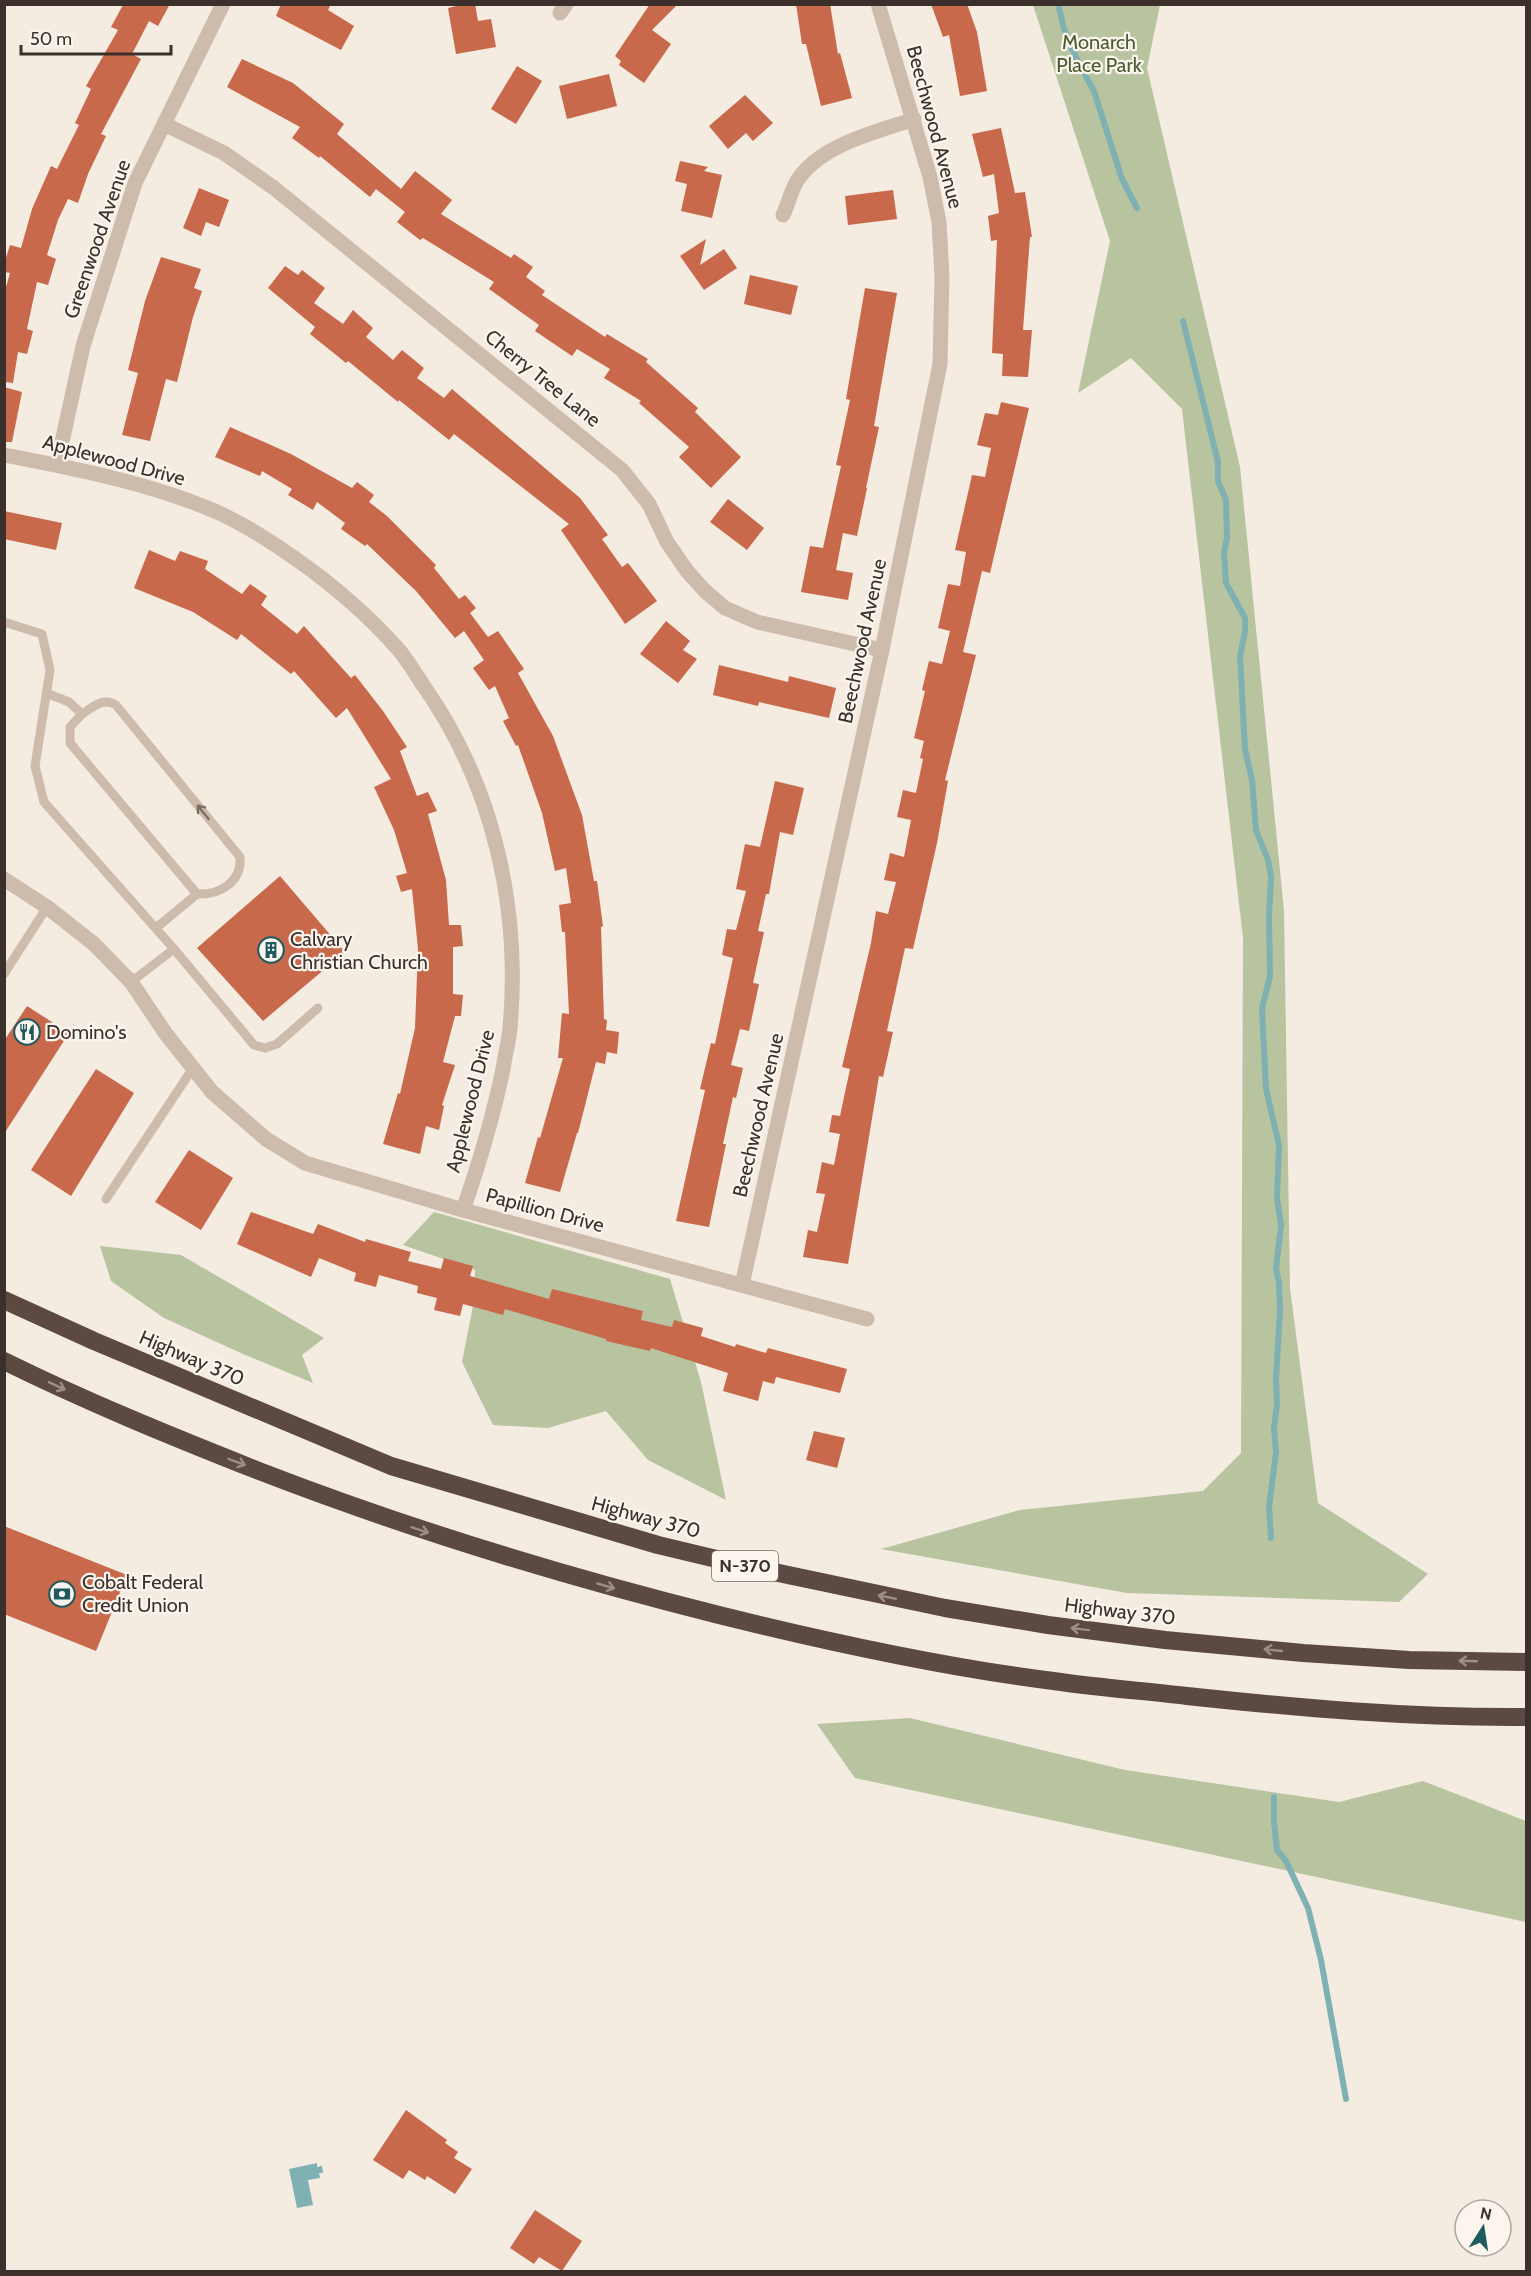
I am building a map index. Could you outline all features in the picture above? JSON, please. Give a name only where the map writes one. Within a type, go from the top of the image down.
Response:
[{"type":"highway","name":"Highway 370","points":[[4,1300],[94,1341],[391,1466],[561,1518],[727,1562],[945,1608],[1165,1640],[1409,1660],[1527,1662]]},
{"type":"highway","points":[[4,1361],[126,1417],[322,1495],[416,1528],[651,1598],[807,1637],[911,1658],[1059,1682],[1380,1713],[1527,1717]]},
{"type":"street","name":"Greenwood Avenue","points":[[57,465],[82,346],[135,183],[223,4]]},
{"type":"street","name":"Beechwood Avenue","points":[[742,1285],[882,650],[940,364],[942,276],[939,222],[930,177],[878,4]]},
{"type":"street","points":[[783,215],[798,180],[818,158],[850,142],[914,120]]},
{"type":"street","name":"Cherry Tree Lane","points":[[164,124],[224,153],[274,188],[622,470],[649,504],[667,542],[687,571],[725,608],[757,622],[882,650]]},
{"type":"street","name":"Applewood Drive","points":[[4,455],[157,489],[218,513],[271,542],[317,573],[357,607],[400,651],[439,707],[476,779],[496,837],[513,966],[510,1030],[500,1084],[481,1157],[463,1210]]},
{"type":"street","name":"Papillion Drive","points":[[4,879],[47,907],[94,944],[131,982],[166,1034],[212,1092],[266,1139],[305,1163],[463,1210],[867,1319]]},
{"type":"lane","points":[[4,622],[42,634],[50,670],[35,766],[44,802],[156,928],[254,1045],[265,1048],[277,1044],[318,1008]]},
{"type":"lane","points":[[46,693],[69,702],[81,714]]},
{"type":"lane","points":[[156,928],[197,894],[209,895],[235,880],[241,869],[240,857],[116,705],[110,701],[102,701],[81,714],[70,727],[70,743],[197,894]]},
{"type":"lane","points":[[4,974],[47,907]]},
{"type":"lane","points":[[131,982],[174,949]]},
{"type":"lane","points":[[106,1199],[193,1068]]},
{"type":"green space","name":"Monarch Place Park","points":[[1033,5],[1160,5],[1147,68],[1240,467],[1284,911],[1290,1288],[1318,1503],[1428,1574],[1399,1602],[1127,1593],[881,1549],[1020,1510],[1203,1491],[1241,1453],[1243,938],[1182,409],[1131,358],[1078,393],[1110,241]]},
{"type":"green space","points":[[434,1212],[670,1279],[701,1382],[726,1500],[648,1460],[606,1411],[548,1428],[493,1425],[462,1362],[473,1306],[475,1270],[403,1245]]},
{"type":"green space","points":[[100,1246],[181,1255],[324,1338],[302,1355],[313,1383],[164,1318],[111,1281]]},
{"type":"green space","points":[[910,1718],[1125,1770],[1339,1802],[1423,1781],[1526,1821],[1526,1922],[855,1778],[817,1724]]},
{"type":"water","points":[[317,2163],[317,2167],[322,2166],[323,2173],[319,2173],[320,2178],[308,2180],[313,2205],[297,2208],[289,2169]]},
{"type":"building","points":[[121,4],[170,4],[158,26],[149,21],[132,54],[141,59],[101,134],[106,136],[88,174],[78,203],[68,199],[58,220],[47,255],[56,259],[48,285],[37,282],[27,329],[33,331],[27,354],[18,352],[13,383],[4,382],[4,294],[10,273],[4,272],[4,264],[10,245],[21,248],[32,209],[51,166],[57,169],[79,125],[75,123],[91,89],[86,86],[118,30],[111,27],[123,5]]},
{"type":"building","points":[[281,4],[331,4],[328,10],[354,26],[341,50],[276,16]]},
{"type":"building","points":[[475,4],[478,21],[491,19],[496,47],[456,54],[448,8]]},
{"type":"building","points":[[650,4],[678,4],[652,30],[671,44],[644,83],[619,65],[621,61],[615,56]]},
{"type":"building","points":[[796,4],[830,4],[838,54],[840,53],[852,98],[821,106],[806,44],[802,44]]},
{"type":"building","points":[[931,4],[967,4],[977,32],[987,91],[960,96],[949,35],[943,37]]},
{"type":"building","points":[[242,59],[293,83],[344,124],[337,134],[401,189],[415,171],[452,200],[441,214],[511,258],[514,254],[533,267],[526,277],[545,291],[542,295],[605,337],[607,334],[648,359],[646,362],[698,408],[695,412],[741,457],[711,488],[679,457],[689,447],[639,403],[641,401],[604,378],[610,369],[577,349],[572,356],[535,331],[539,325],[489,289],[494,282],[423,238],[420,240],[397,222],[405,212],[376,189],[370,197],[320,156],[319,158],[292,138],[300,127],[227,87]]},
{"type":"building","points":[[517,66],[542,81],[516,124],[491,109]]},
{"type":"building","points":[[609,74],[617,106],[567,119],[559,86]]},
{"type":"building","points":[[745,95],[773,123],[753,141],[746,133],[728,149],[709,126]]},
{"type":"building","points":[[1001,128],[1015,193],[1025,192],[1032,237],[1030,237],[1023,330],[1032,330],[1028,377],[1002,376],[1003,354],[992,353],[997,240],[991,241],[988,216],[999,213],[994,174],[983,177],[972,134]]},
{"type":"building","points":[[680,161],[708,167],[704,171],[722,175],[712,218],[681,211],[687,184],[675,181]]},
{"type":"building","points":[[199,188],[229,200],[219,227],[206,222],[201,236],[183,228]]},
{"type":"building","points":[[893,190],[897,219],[848,225],[845,196]]},
{"type":"building","points":[[706,239],[700,265],[724,249],[737,268],[704,290],[680,256]]},
{"type":"building","points":[[161,257],[201,269],[194,288],[202,291],[177,382],[166,379],[150,441],[122,435],[138,373],[128,370],[145,301]]},
{"type":"building","points":[[285,266],[298,275],[302,270],[325,288],[314,303],[343,324],[353,310],[373,328],[366,337],[393,360],[402,350],[424,368],[417,378],[444,398],[452,389],[580,498],[608,535],[602,539],[622,567],[628,563],[657,601],[625,624],[561,530],[569,524],[454,434],[449,440],[310,334],[315,327],[268,288]]},
{"type":"building","points":[[750,275],[798,286],[791,315],[744,304]]},
{"type":"building","points":[[865,288],[897,293],[874,426],[879,427],[857,536],[843,533],[836,570],[853,573],[848,600],[801,592],[810,546],[823,548],[841,466],[836,465],[850,400],[846,399]]},
{"type":"building","points":[[4,387],[22,392],[12,442],[4,442]]},
{"type":"building","points":[[1001,402],[1029,408],[990,573],[982,571],[963,652],[976,655],[945,780],[948,781],[937,843],[913,949],[905,948],[887,1031],[893,1032],[883,1077],[879,1076],[848,1264],[803,1257],[808,1230],[817,1232],[825,1194],[816,1193],[822,1162],[834,1165],[840,1134],[829,1132],[832,1115],[840,1116],[850,1069],[842,1067],[871,943],[876,911],[888,914],[896,882],[884,880],[890,853],[904,857],[911,820],[897,817],[903,790],[916,793],[923,759],[920,758],[924,741],[914,738],[925,691],[922,690],[929,661],[942,664],[950,631],[938,628],[948,584],[960,586],[966,552],[955,550],[972,475],[985,477],[991,448],[977,445],[985,413],[998,415]]},
{"type":"building","points":[[230,427],[291,454],[352,488],[357,482],[374,495],[369,502],[387,516],[436,565],[434,568],[459,599],[465,595],[476,608],[470,613],[488,637],[498,631],[524,669],[518,673],[553,736],[582,815],[594,881],[597,881],[603,926],[601,927],[606,1030],[619,1032],[617,1054],[607,1052],[605,1064],[596,1062],[560,1192],[525,1183],[563,1058],[558,1058],[562,1013],[569,1014],[565,932],[562,932],[559,905],[571,903],[566,868],[555,871],[542,813],[518,745],[516,746],[503,721],[509,718],[495,686],[489,690],[473,668],[484,660],[464,631],[455,638],[416,591],[367,544],[365,546],[341,529],[345,523],[317,502],[313,510],[288,495],[292,489],[262,471],[260,476],[215,457]]},
{"type":"building","points":[[728,499],[764,528],[747,550],[710,522]]},
{"type":"building","points":[[4,511],[62,523],[56,550],[4,539]]},
{"type":"building","points":[[149,550],[175,561],[180,551],[208,561],[205,569],[242,594],[250,584],[267,596],[261,605],[297,634],[304,626],[351,678],[355,675],[383,711],[407,747],[400,751],[417,796],[428,792],[437,811],[428,814],[446,880],[449,925],[461,925],[463,946],[453,947],[453,994],[463,995],[461,1016],[455,1016],[443,1062],[455,1065],[442,1105],[444,1106],[439,1130],[426,1126],[420,1154],[383,1144],[398,1093],[400,1094],[415,1028],[418,949],[412,889],[401,892],[396,876],[407,873],[394,830],[374,787],[391,779],[347,708],[336,718],[294,671],[291,674],[241,634],[237,640],[193,612],[134,588]]},
{"type":"building","points":[[666,621],[690,641],[683,650],[697,659],[678,683],[640,654]]},
{"type":"building","points":[[719,665],[788,682],[789,676],[836,688],[829,718],[759,702],[758,706],[713,695]]},
{"type":"building","points":[[775,781],[804,788],[793,835],[780,832],[769,894],[766,894],[758,931],[764,932],[753,983],[759,984],[749,1031],[740,1029],[731,1065],[743,1068],[736,1098],[733,1097],[709,1227],[676,1221],[705,1090],[700,1089],[711,1043],[715,1044],[733,958],[722,955],[727,929],[736,930],[746,891],[736,889],[745,844],[760,847]]},
{"type":"building","name":"Calvary Christian Church","points":[[280,876],[345,952],[263,1021],[197,948]]},
{"type":"building","points":[[27,1006],[69,1033],[4,1134],[4,1041]]},
{"type":"building","points":[[96,1069],[134,1093],[71,1196],[31,1170]]},
{"type":"building","points":[[189,1150],[233,1178],[201,1230],[155,1202]]},
{"type":"building","points":[[251,1212],[313,1234],[318,1224],[365,1242],[366,1239],[411,1252],[408,1261],[441,1269],[444,1258],[473,1266],[470,1276],[549,1299],[552,1289],[643,1311],[641,1320],[672,1327],[674,1320],[703,1328],[701,1336],[735,1347],[736,1344],[766,1353],[768,1348],[847,1369],[840,1393],[776,1377],[774,1384],[763,1381],[758,1401],[723,1391],[728,1373],[651,1348],[650,1351],[606,1341],[606,1339],[505,1309],[503,1315],[463,1304],[460,1316],[434,1310],[437,1298],[417,1293],[418,1286],[379,1275],[376,1287],[354,1281],[356,1273],[319,1258],[311,1277],[237,1244]]},
{"type":"building","points":[[814,1431],[845,1438],[837,1468],[806,1460]]},
{"type":"building","name":"Cobalt Federal Credit Union","points":[[4,1526],[127,1575],[96,1651],[4,1614]]},
{"type":"building","points":[[406,2110],[447,2140],[445,2143],[458,2152],[454,2158],[472,2169],[455,2194],[427,2176],[425,2180],[409,2170],[403,2179],[373,2160]]},
{"type":"building","points":[[535,2210],[582,2241],[562,2271],[539,2257],[534,2264],[510,2248]]},
{"type":"waterway","points":[[1058,4],[1064,29],[1094,91],[1122,179],[1137,208]]},
{"type":"waterway","points":[[1183,321],[1218,462],[1218,481],[1226,500],[1227,538],[1224,553],[1226,583],[1245,618],[1245,632],[1240,656],[1245,749],[1252,780],[1256,830],[1268,860],[1271,877],[1270,976],[1262,1009],[1266,1089],[1279,1145],[1277,1198],[1281,1225],[1276,1269],[1280,1311],[1276,1378],[1277,1405],[1274,1428],[1276,1452],[1269,1507],[1271,1538]]},
{"type":"waterway","points":[[1274,1797],[1277,1850],[1286,1861],[1308,1908],[1321,1960],[1346,2099]]},
{"type":"place","name":"Calvary Christian Church","points":[[271,950]]},
{"type":"place","name":"Domino's","points":[[27,1032]]},
{"type":"place","name":"Cobalt Federal Credit Union","points":[[62,1594]]}]
